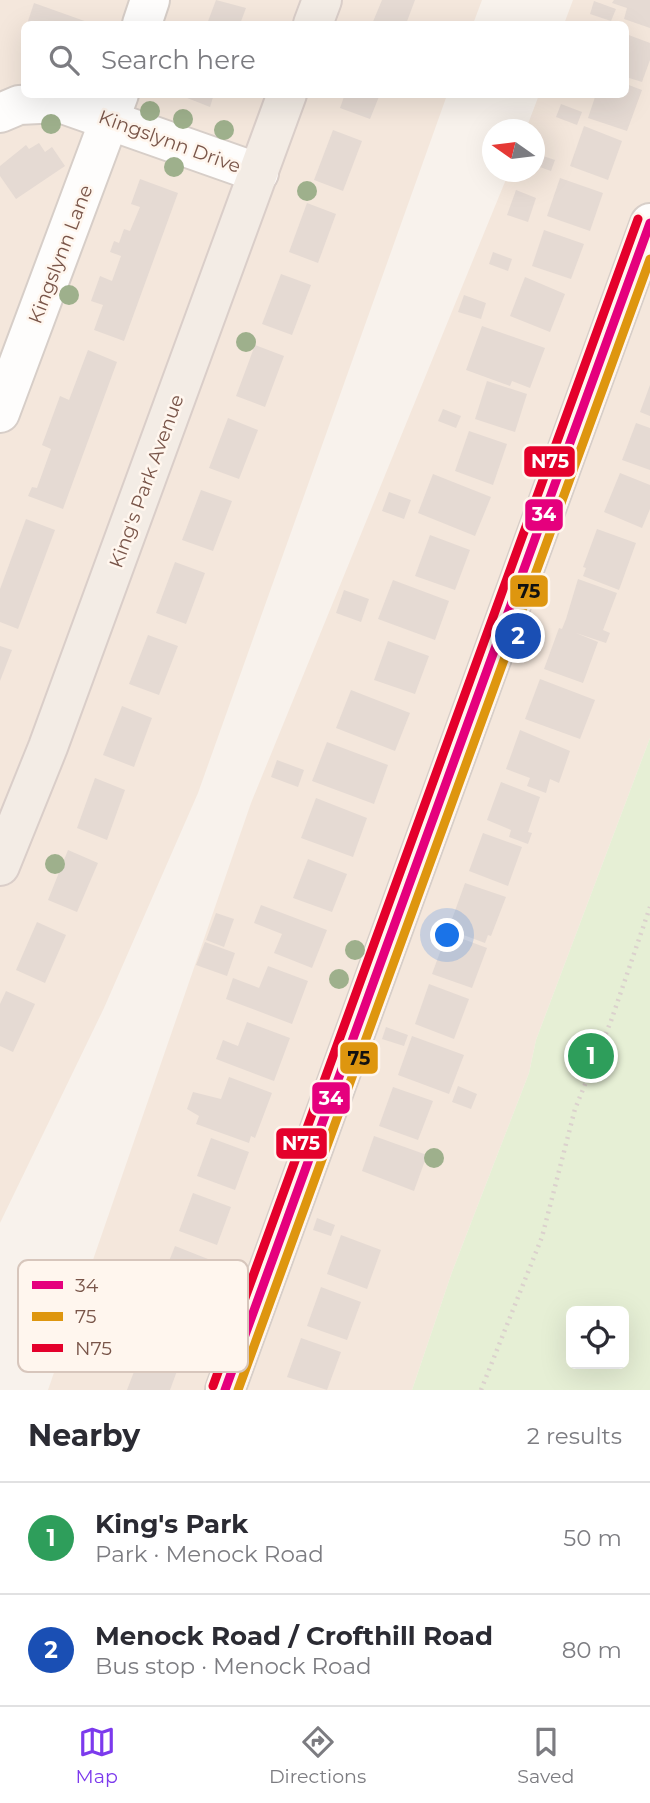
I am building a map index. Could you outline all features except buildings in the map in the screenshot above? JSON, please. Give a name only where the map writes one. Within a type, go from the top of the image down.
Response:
[{"type":"main road","points":[[314,21],[321,0]]},
{"type":"main road","name":"King's Park Avenue","points":[[0,866],[48,747],[286,98]]},
{"type":"street","points":[[143,21],[150,0]]},
{"type":"street","name":"Kingslynn Drive","points":[[0,113],[19,105],[60,103],[115,107],[259,173]]},
{"type":"street","name":"Kingslynn Lane","points":[[0,413],[115,107]]},
{"type":"street","points":[[248,1327],[650,223]]},
{"type":"street","points":[[225,1390],[232,1372]]},
{"type":"path","points":[[481,1390],[542,1237],[575,1109],[611,1021],[650,906]]},
{"type":"shaded area","points":[[0,0],[482,0],[474,21],[21,21],[21,98],[446,98],[198,793],[104,1008],[0,1223]]},
{"type":"shaded area","points":[[573,0],[650,0],[650,738],[536,1040],[529,1073],[452,1272],[412,1390],[48,1390],[54,1372],[248,1372],[248,1260],[93,1260],[251,803],[505,182],[545,182],[545,119],[530,119],[538,98],[629,98],[629,21],[565,21]]},
{"type":"green space","points":[[650,738],[650,1390],[412,1390],[452,1272],[529,1073],[536,1040]]},
{"type":"transit line","name":"N75","points":[[248,1290],[638,219]]},
{"type":"transit line","name":"34","points":[[248,1327],[650,223]]},
{"type":"transit line","name":"75","points":[[248,1363],[650,259]]},
{"type":"transit line","name":"N75","points":[[213,1386],[218,1372]]},
{"type":"transit line","name":"34","points":[[225,1390],[232,1372]]},
{"type":"transit line","name":"75","points":[[238,1390],[245,1372]]},
{"type":"place","name":"Menock Road / Crofthill Road","points":[[518,636]]},
{"type":"place","name":"King's Park","points":[[591,1056]]}]
